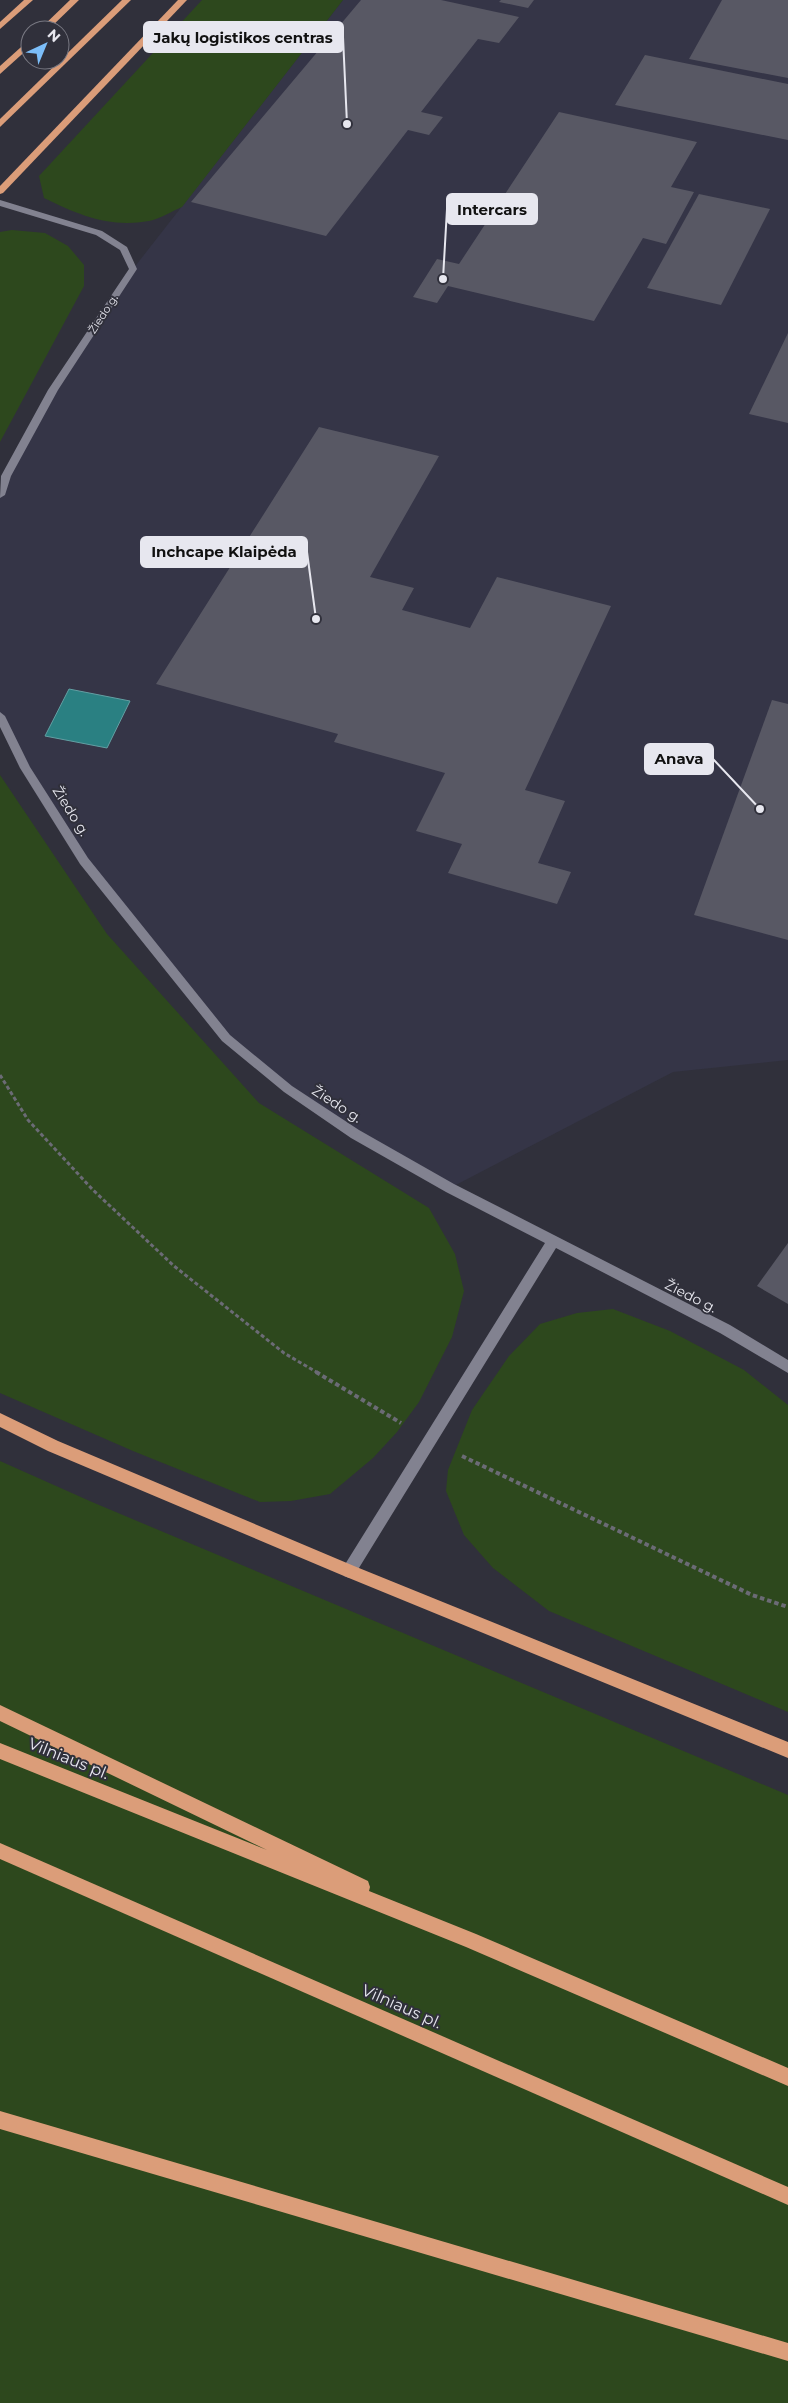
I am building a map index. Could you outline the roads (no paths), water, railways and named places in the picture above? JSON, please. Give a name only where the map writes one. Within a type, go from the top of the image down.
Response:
[{"type":"highway","points":[[0,26],[28,0]]},
{"type":"highway","points":[[53,20],[74,0]]},
{"type":"highway","points":[[1,124],[127,0]]},
{"type":"highway","points":[[0,191],[183,0]]},
{"type":"highway","points":[[0,71],[20,52]]},
{"type":"highway","points":[[0,1420],[53,1446],[349,1571],[788,1750]]},
{"type":"highway","points":[[0,1712],[470,1940]]},
{"type":"highway","name":"Vilniaus pl.","points":[[0,1751],[470,1940],[788,2077]]},
{"type":"highway","name":"Vilniaus pl.","points":[[0,1851],[788,2196]]},
{"type":"highway","points":[[0,2120],[788,2352]]},
{"type":"street","name":"Žiedo g.","points":[[0,203],[99,233],[124,249],[133,269],[53,390],[6,476],[0,495]]},
{"type":"street","name":"Žiedo g.","points":[[0,716],[26,768],[84,861],[226,1038],[288,1089],[355,1134],[553,1242],[725,1329],[788,1367]]},
{"type":"street","points":[[349,1571],[553,1242]]},
{"type":"place","name":"Jakų logistikos centras","points":[[347,124]]},
{"type":"place","name":"Intercars","points":[[443,279]]},
{"type":"place","name":"Inchcape Klaipėda","points":[[316,619]]},
{"type":"place","name":"Anava","points":[[760,809]]}]
